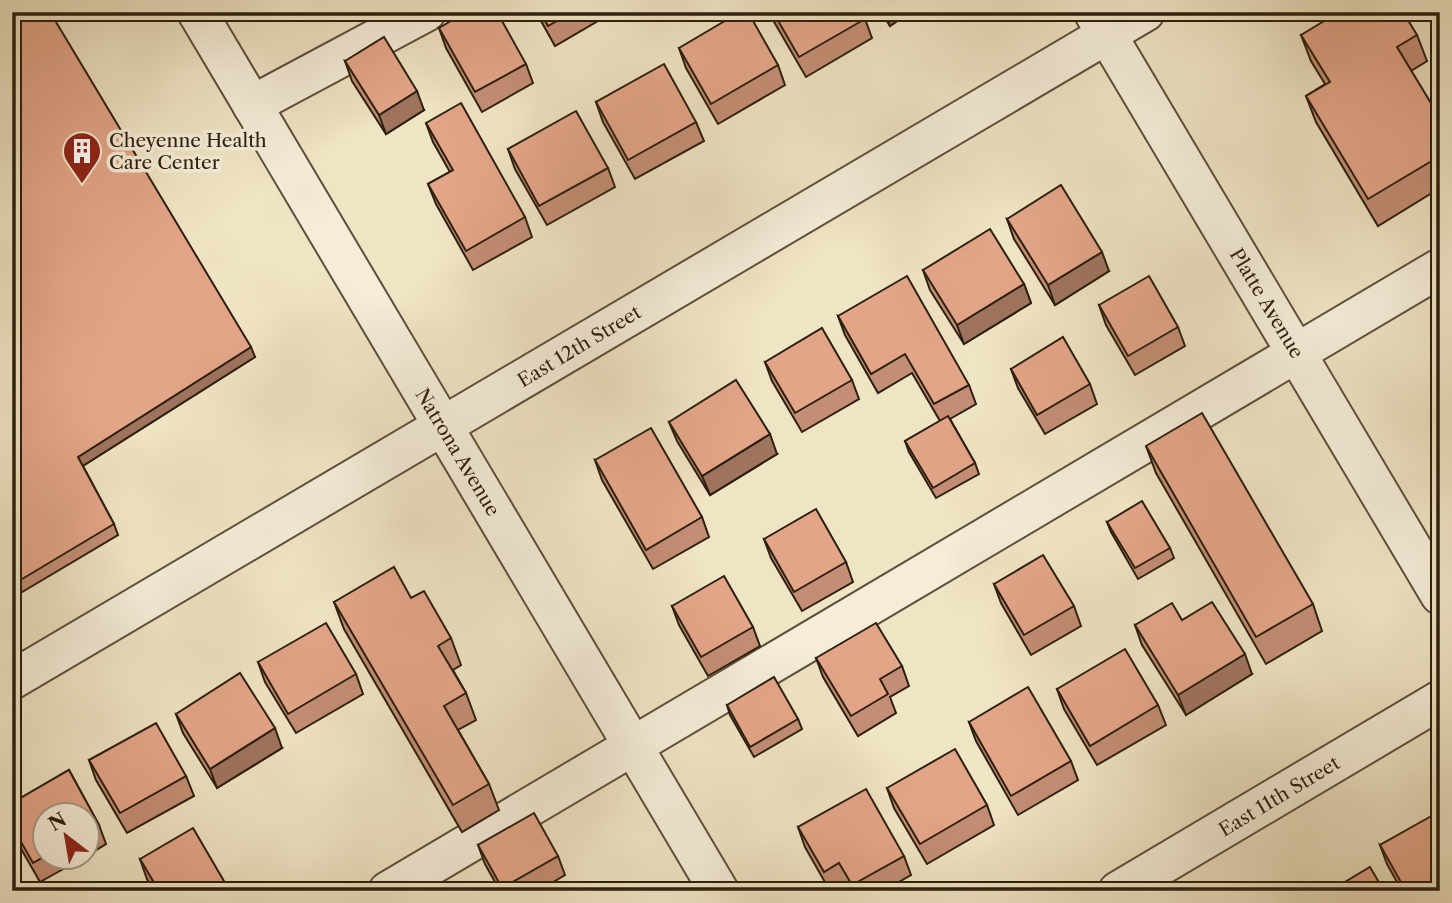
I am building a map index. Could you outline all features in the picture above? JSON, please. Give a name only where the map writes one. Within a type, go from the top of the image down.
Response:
[{"type":"street","name":"Natrona Avenue","points":[[197,12],[719,891]]},
{"type":"street","name":"East 12th Street","points":[[12,680],[443,426],[1100,23],[1145,12]]},
{"type":"street","points":[[252,105],[418,14]]},
{"type":"street","name":"Platte Avenue","points":[[1100,23],[1440,595]]},
{"type":"street","points":[[388,891],[1440,268]]},
{"type":"street","name":"East 11th Street","points":[[1118,891],[1440,700]]},
{"type":"building","name":"Cheyenne Health Care Center","points":[[12,12],[50,12],[251,347],[78,457],[114,524],[12,585]]},
{"type":"building","points":[[466,12],[497,12],[526,64],[475,92],[439,28]]},
{"type":"building","points":[[540,12],[573,12],[548,26]]},
{"type":"building","points":[[740,12],[748,12],[778,65],[711,104],[679,48]]},
{"type":"building","points":[[773,12],[861,12],[865,19],[799,57]]},
{"type":"building","points":[[1339,12],[1403,12],[1417,35],[1397,47],[1440,118],[1440,156],[1368,199],[1306,96],[1330,82],[1301,35]]},
{"type":"building","points":[[384,37],[417,91],[379,115],[345,61]]},
{"type":"building","points":[[664,64],[696,122],[628,160],[596,102]]},
{"type":"building","points":[[461,103],[525,217],[466,251],[428,184],[453,170],[426,123]]},
{"type":"building","points":[[576,111],[608,168],[539,206],[508,149]]},
{"type":"building","points":[[1061,185],[1102,252],[1048,285],[1007,219]]},
{"type":"building","points":[[990,229],[1024,284],[957,325],[923,270]]},
{"type":"building","points":[[907,276],[969,385],[934,404],[905,354],[871,374],[838,316]]},
{"type":"building","points":[[1149,276],[1178,327],[1128,356],[1099,305]]},
{"type":"building","points":[[822,328],[852,380],[795,413],[765,362]]},
{"type":"building","points":[[1063,337],[1090,384],[1037,415],[1011,369]]},
{"type":"building","points":[[736,380],[770,434],[702,476],[669,422]]},
{"type":"building","points":[[1202,413],[1313,604],[1256,637],[1146,446]]},
{"type":"building","points":[[948,416],[975,463],[933,488],[905,441]]},
{"type":"building","points":[[651,428],[702,517],[646,550],[595,460]]},
{"type":"building","points":[[1142,501],[1170,548],[1135,568],[1107,522]]},
{"type":"building","points":[[816,509],[846,562],[794,592],[764,539]]},
{"type":"building","points":[[1043,555],[1074,606],[1024,635],[994,584]]},
{"type":"building","points":[[394,567],[411,598],[424,591],[451,638],[438,646],[466,693],[444,706],[489,784],[453,805],[334,602]]},
{"type":"building","points":[[724,576],[753,627],[701,657],[672,606]]},
{"type":"building","points":[[1212,602],[1245,654],[1178,695],[1135,625],[1172,603],[1182,620]]},
{"type":"building","points":[[326,623],[356,674],[288,714],[258,662]]},
{"type":"building","points":[[876,623],[902,666],[880,679],[888,694],[851,716],[816,658]]},
{"type":"building","points":[[1125,649],[1158,705],[1090,746],[1057,689]]},
{"type":"building","points":[[240,673],[275,728],[210,769],[176,714]]},
{"type":"building","points":[[774,677],[798,719],[750,747],[727,705]]},
{"type":"building","points":[[1028,687],[1071,761],[1011,796],[969,722]]},
{"type":"building","points":[[156,723],[186,776],[120,813],[89,760]]},
{"type":"building","points":[[955,749],[987,805],[920,844],[887,788]]},
{"type":"building","points":[[69,770],[86,802],[32,802],[32,861],[12,826],[12,803]]},
{"type":"building","points":[[866,789],[904,856],[852,885],[839,863],[824,872],[798,827]]},
{"type":"building","points":[[534,813],[558,856],[502,888],[478,845]]},
{"type":"building","points":[[1435,814],[1440,823],[1440,891],[1406,891],[1380,845]]},
{"type":"building","points":[[193,828],[228,888],[223,891],[159,891],[140,859]]},
{"type":"building","points":[[12,866],[26,891],[12,891]]},
{"type":"building","points":[[1370,867],[1384,891],[1330,891]]},
{"type":"place","name":"Cheyenne Health Care Center","points":[[82,185]]}]
